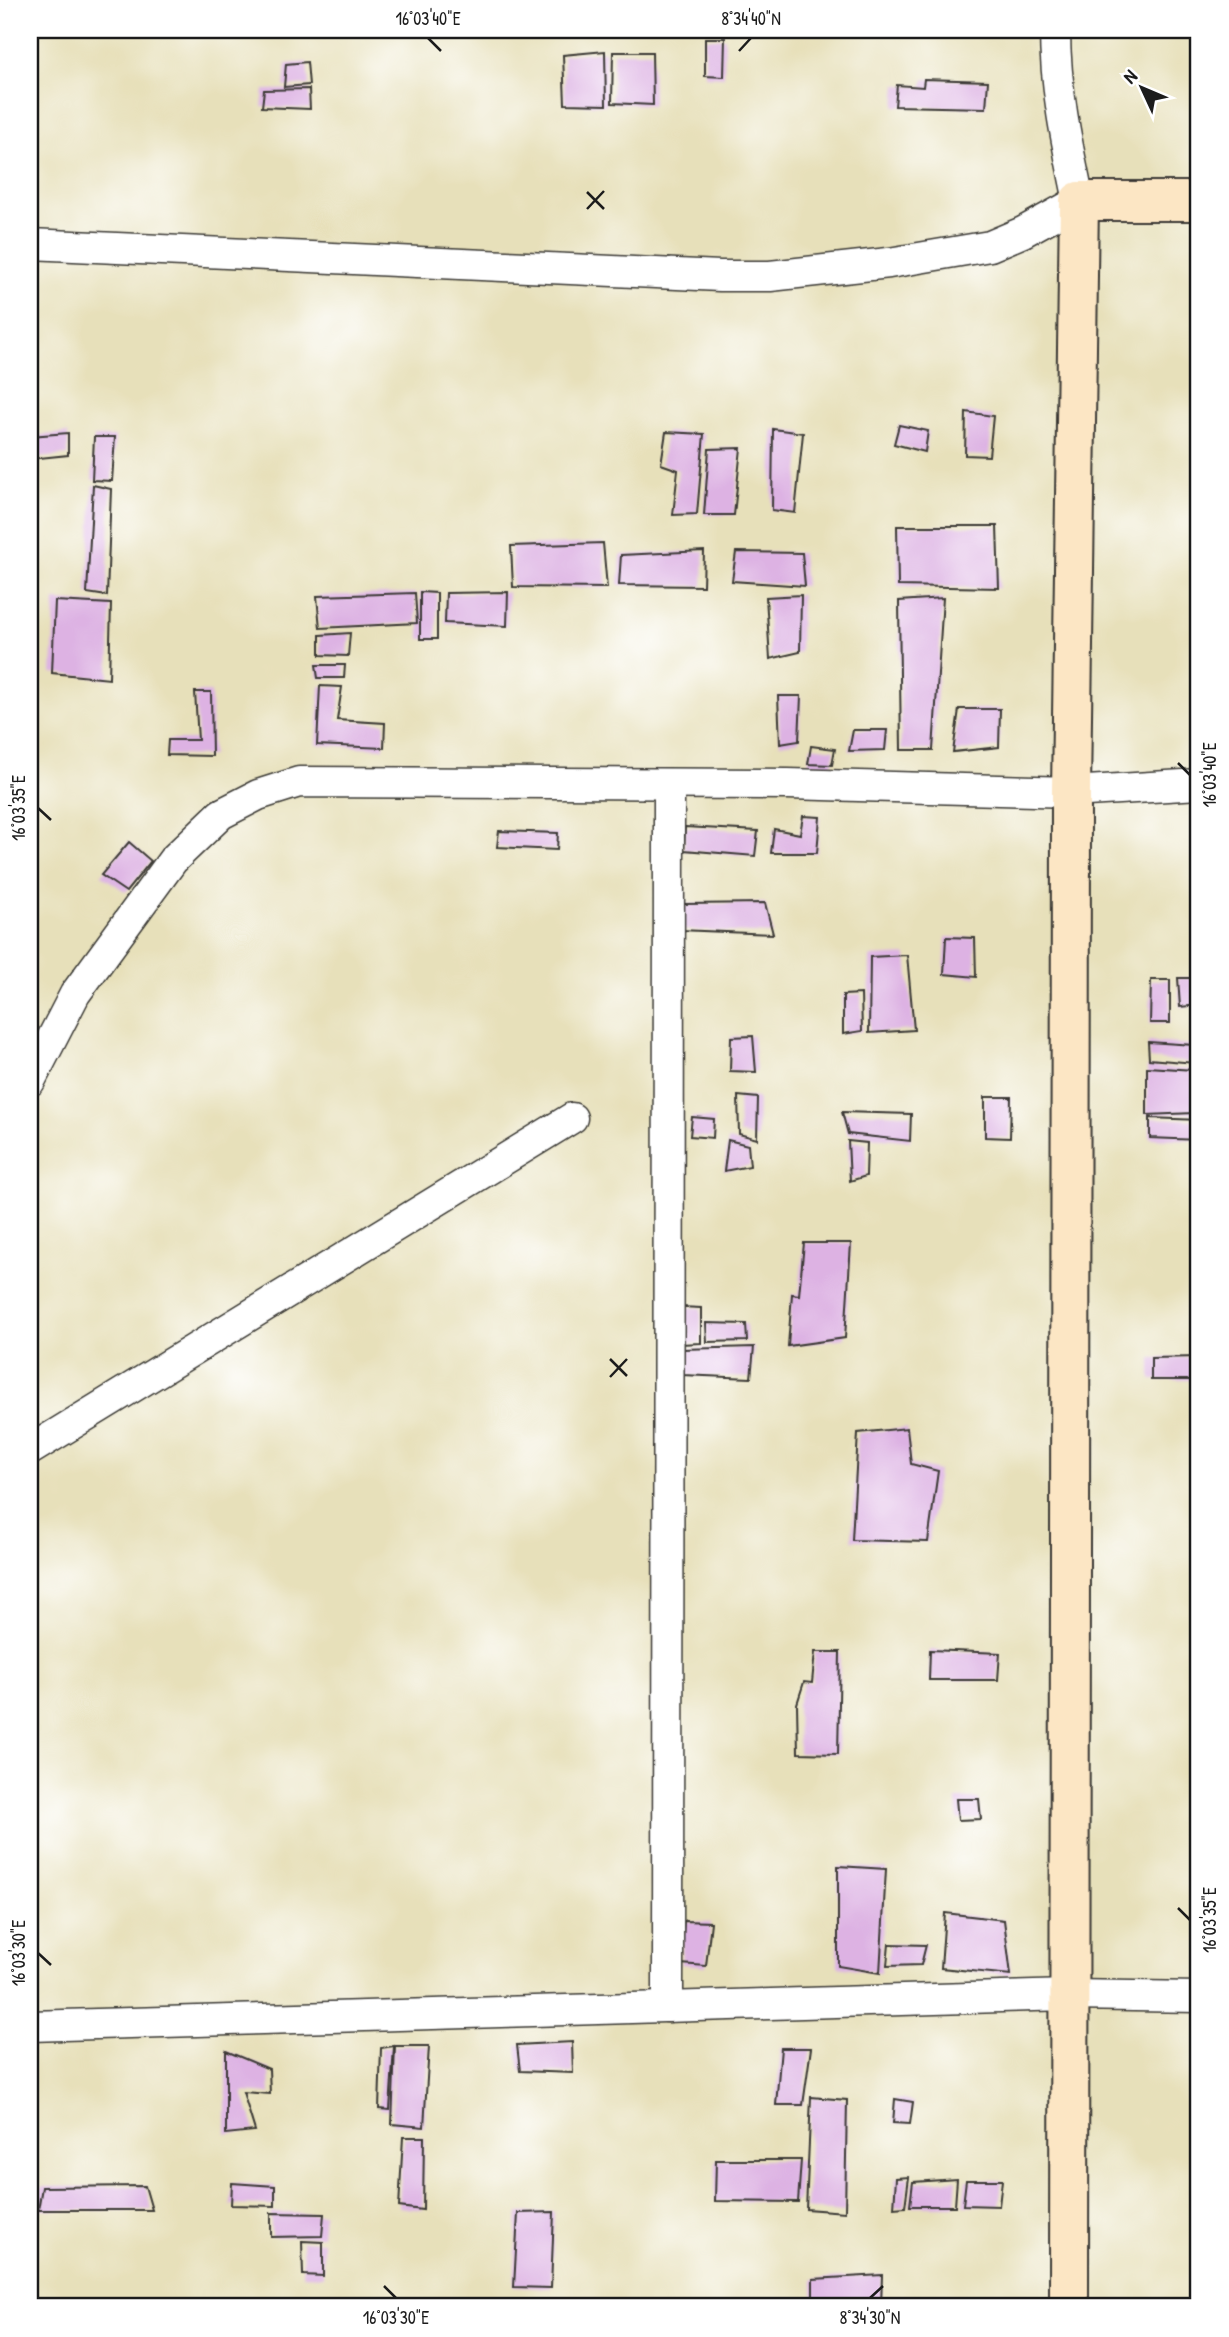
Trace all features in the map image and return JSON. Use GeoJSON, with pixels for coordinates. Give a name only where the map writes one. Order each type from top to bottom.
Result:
{"type":"FeatureCollection","features":[{"type":"Feature","properties":{"kind":"street"},"geometry":{"type":"LineString","coordinates":[[1055,30],[1055,64],[1079,201],[1071,792],[1069,2307]]}},
{"type":"Feature","properties":{"kind":"street"},"geometry":{"type":"LineString","coordinates":[[30,244],[707,276],[770,276],[889,263],[990,246],[1023,232],[1079,201],[1199,201]]}},
{"type":"Feature","properties":{"kind":"street"},"geometry":{"type":"LineString","coordinates":[[30,1081],[75,994],[173,860],[221,814],[258,795],[299,782],[789,784],[1071,792],[1199,784]]}},
{"type":"Feature","properties":{"kind":"street"},"geometry":{"type":"LineString","coordinates":[[668,2007],[669,784]]}},
{"type":"Feature","properties":{"kind":"street"},"geometry":{"type":"LineString","coordinates":[[30,1450],[572,1118]]}},
{"type":"Feature","properties":{"kind":"street"},"geometry":{"type":"LineString","coordinates":[[30,2026],[1069,1996],[1199,1997]]}},
{"type":"Feature","properties":{"kind":"building"},"geometry":{"type":"Polygon","coordinates":[[[705,38],[725,38],[724,77],[705,76],[705,38]]]}},
{"type":"Feature","properties":{"kind":"building"},"geometry":{"type":"Polygon","coordinates":[[[605,51],[606,105],[565,104],[563,55],[605,51]]]}},
{"type":"Feature","properties":{"kind":"building"},"geometry":{"type":"Polygon","coordinates":[[[613,52],[652,52],[653,105],[612,103],[613,52]]]}},
{"type":"Feature","properties":{"kind":"building"},"geometry":{"type":"Polygon","coordinates":[[[307,62],[309,85],[284,87],[286,64],[307,62]]]}},
{"type":"Feature","properties":{"kind":"building"},"geometry":{"type":"Polygon","coordinates":[[[924,79],[988,81],[986,108],[895,106],[897,85],[923,87],[924,79]]]}},
{"type":"Feature","properties":{"kind":"building"},"geometry":{"type":"Polygon","coordinates":[[[309,89],[310,109],[262,107],[264,90],[309,89]]]}},
{"type":"Feature","properties":{"kind":"building"},"geometry":{"type":"Polygon","coordinates":[[[966,412],[993,416],[989,456],[965,455],[966,412]]]}},
{"type":"Feature","properties":{"kind":"building"},"geometry":{"type":"Polygon","coordinates":[[[899,425],[928,431],[925,452],[894,444],[899,425]]]}},
{"type":"Feature","properties":{"kind":"building"},"geometry":{"type":"Polygon","coordinates":[[[773,429],[803,433],[795,513],[772,510],[773,429]]]}},
{"type":"Feature","properties":{"kind":"building"},"geometry":{"type":"Polygon","coordinates":[[[666,432],[704,434],[697,514],[673,515],[678,470],[661,464],[666,432]]]}},
{"type":"Feature","properties":{"kind":"building"},"geometry":{"type":"Polygon","coordinates":[[[68,433],[68,455],[30,459],[30,436],[68,433]]]}},
{"type":"Feature","properties":{"kind":"building"},"geometry":{"type":"Polygon","coordinates":[[[94,437],[115,437],[112,481],[92,480],[94,437]]]}},
{"type":"Feature","properties":{"kind":"building"},"geometry":{"type":"Polygon","coordinates":[[[741,448],[734,515],[704,515],[709,449],[741,448]]]}},
{"type":"Feature","properties":{"kind":"building"},"geometry":{"type":"Polygon","coordinates":[[[93,485],[111,489],[107,596],[87,593],[93,485]]]}},
{"type":"Feature","properties":{"kind":"building"},"geometry":{"type":"Polygon","coordinates":[[[897,526],[997,526],[999,588],[898,586],[897,526]]]}},
{"type":"Feature","properties":{"kind":"building"},"geometry":{"type":"Polygon","coordinates":[[[603,543],[607,588],[513,587],[511,546],[603,543]]]}},
{"type":"Feature","properties":{"kind":"building"},"geometry":{"type":"Polygon","coordinates":[[[704,551],[703,586],[619,585],[621,555],[704,551]]]}},
{"type":"Feature","properties":{"kind":"building"},"geometry":{"type":"Polygon","coordinates":[[[736,552],[802,553],[805,586],[732,581],[736,552]]]}},
{"type":"Feature","properties":{"kind":"building"},"geometry":{"type":"Polygon","coordinates":[[[420,592],[437,593],[437,639],[420,639],[420,592]]]}},
{"type":"Feature","properties":{"kind":"building"},"geometry":{"type":"Polygon","coordinates":[[[508,592],[507,626],[445,623],[446,593],[508,592]]]}},
{"type":"Feature","properties":{"kind":"building"},"geometry":{"type":"Polygon","coordinates":[[[415,593],[417,623],[320,628],[317,596],[415,593]]]}},
{"type":"Feature","properties":{"kind":"building"},"geometry":{"type":"Polygon","coordinates":[[[801,595],[800,652],[770,659],[766,597],[801,595]]]}},
{"type":"Feature","properties":{"kind":"building"},"geometry":{"type":"Polygon","coordinates":[[[943,598],[933,750],[901,750],[899,601],[943,598]]]}},
{"type":"Feature","properties":{"kind":"building"},"geometry":{"type":"Polygon","coordinates":[[[55,601],[111,604],[109,679],[52,673],[55,601]]]}},
{"type":"Feature","properties":{"kind":"building"},"geometry":{"type":"Polygon","coordinates":[[[350,633],[348,656],[320,655],[320,635],[350,633]]]}},
{"type":"Feature","properties":{"kind":"building"},"geometry":{"type":"Polygon","coordinates":[[[316,665],[345,665],[344,678],[318,678],[316,665]]]}},
{"type":"Feature","properties":{"kind":"building"},"geometry":{"type":"Polygon","coordinates":[[[320,686],[342,687],[337,720],[385,723],[384,748],[317,745],[320,686]]]}},
{"type":"Feature","properties":{"kind":"building"},"geometry":{"type":"Polygon","coordinates":[[[195,692],[211,692],[212,756],[167,755],[168,740],[198,740],[195,692]]]}},
{"type":"Feature","properties":{"kind":"building"},"geometry":{"type":"Polygon","coordinates":[[[778,696],[801,696],[799,741],[780,744],[778,696]]]}},
{"type":"Feature","properties":{"kind":"building"},"geometry":{"type":"Polygon","coordinates":[[[959,709],[1000,709],[999,747],[953,752],[959,709]]]}},
{"type":"Feature","properties":{"kind":"building"},"geometry":{"type":"Polygon","coordinates":[[[853,730],[887,730],[885,750],[849,751],[853,730]]]}},
{"type":"Feature","properties":{"kind":"building"},"geometry":{"type":"Polygon","coordinates":[[[811,746],[835,749],[832,765],[808,764],[811,746]]]}},
{"type":"Feature","properties":{"kind":"building"},"geometry":{"type":"Polygon","coordinates":[[[803,816],[820,817],[817,853],[771,853],[774,829],[800,834],[803,816]]]}},
{"type":"Feature","properties":{"kind":"building"},"geometry":{"type":"Polygon","coordinates":[[[685,827],[758,831],[755,856],[684,850],[685,827]]]}},
{"type":"Feature","properties":{"kind":"building"},"geometry":{"type":"Polygon","coordinates":[[[499,831],[558,833],[557,850],[497,847],[499,831]]]}},
{"type":"Feature","properties":{"kind":"building"},"geometry":{"type":"Polygon","coordinates":[[[129,842],[151,861],[126,892],[101,875],[129,842]]]}},
{"type":"Feature","properties":{"kind":"building"},"geometry":{"type":"Polygon","coordinates":[[[765,903],[773,934],[680,930],[684,904],[765,903]]]}},
{"type":"Feature","properties":{"kind":"building"},"geometry":{"type":"Polygon","coordinates":[[[946,937],[975,938],[976,977],[944,974],[946,937]]]}},
{"type":"Feature","properties":{"kind":"building"},"geometry":{"type":"Polygon","coordinates":[[[907,955],[914,1030],[869,1033],[870,957],[907,955]]]}},
{"type":"Feature","properties":{"kind":"building"},"geometry":{"type":"Polygon","coordinates":[[[1178,978],[1199,978],[1199,1005],[1180,1007],[1178,978]]]}},
{"type":"Feature","properties":{"kind":"building"},"geometry":{"type":"Polygon","coordinates":[[[1151,980],[1170,980],[1170,1023],[1150,1023],[1151,980]]]}},
{"type":"Feature","properties":{"kind":"building"},"geometry":{"type":"Polygon","coordinates":[[[861,994],[862,1031],[843,1034],[843,995],[861,994]]]}},
{"type":"Feature","properties":{"kind":"building"},"geometry":{"type":"Polygon","coordinates":[[[753,1036],[756,1072],[730,1071],[731,1037],[753,1036]]]}},
{"type":"Feature","properties":{"kind":"building"},"geometry":{"type":"Polygon","coordinates":[[[1148,1042],[1194,1045],[1195,1063],[1149,1059],[1148,1042]]]}},
{"type":"Feature","properties":{"kind":"building"},"geometry":{"type":"Polygon","coordinates":[[[1147,1067],[1194,1070],[1194,1113],[1147,1115],[1147,1067]]]}},
{"type":"Feature","properties":{"kind":"building"},"geometry":{"type":"Polygon","coordinates":[[[738,1096],[758,1098],[757,1139],[739,1134],[738,1096]]]}},
{"type":"Feature","properties":{"kind":"building"},"geometry":{"type":"Polygon","coordinates":[[[985,1097],[1011,1097],[1010,1138],[985,1137],[985,1097]]]}},
{"type":"Feature","properties":{"kind":"building"},"geometry":{"type":"Polygon","coordinates":[[[842,1112],[911,1114],[910,1141],[848,1134],[842,1112]]]}},
{"type":"Feature","properties":{"kind":"building"},"geometry":{"type":"Polygon","coordinates":[[[692,1117],[714,1119],[713,1138],[690,1136],[692,1117]]]}},
{"type":"Feature","properties":{"kind":"building"},"geometry":{"type":"Polygon","coordinates":[[[1150,1118],[1199,1120],[1199,1140],[1150,1138],[1150,1118]]]}},
{"type":"Feature","properties":{"kind":"building"},"geometry":{"type":"Polygon","coordinates":[[[728,1140],[748,1145],[750,1166],[724,1171],[728,1140]]]}},
{"type":"Feature","properties":{"kind":"building"},"geometry":{"type":"Polygon","coordinates":[[[848,1141],[867,1143],[866,1176],[850,1181],[848,1141]]]}},
{"type":"Feature","properties":{"kind":"building"},"geometry":{"type":"Polygon","coordinates":[[[804,1243],[851,1243],[845,1338],[788,1346],[792,1294],[799,1295],[804,1243]]]}},
{"type":"Feature","properties":{"kind":"building"},"geometry":{"type":"Polygon","coordinates":[[[681,1307],[701,1308],[701,1343],[680,1344],[681,1307]]]}},
{"type":"Feature","properties":{"kind":"building"},"geometry":{"type":"Polygon","coordinates":[[[706,1323],[746,1324],[747,1341],[707,1342],[706,1323]]]}},
{"type":"Feature","properties":{"kind":"building"},"geometry":{"type":"Polygon","coordinates":[[[754,1347],[751,1378],[682,1375],[682,1349],[754,1347]]]}},
{"type":"Feature","properties":{"kind":"building"},"geometry":{"type":"Polygon","coordinates":[[[1199,1357],[1199,1380],[1151,1380],[1151,1358],[1199,1357]]]}},
{"type":"Feature","properties":{"kind":"building"},"geometry":{"type":"Polygon","coordinates":[[[907,1428],[911,1464],[938,1471],[928,1542],[852,1540],[858,1433],[907,1428]]]}},
{"type":"Feature","properties":{"kind":"building"},"geometry":{"type":"Polygon","coordinates":[[[930,1650],[1000,1653],[998,1680],[929,1680],[930,1650]]]}},
{"type":"Feature","properties":{"kind":"building"},"geometry":{"type":"Polygon","coordinates":[[[815,1652],[840,1652],[838,1754],[798,1753],[797,1704],[804,1682],[812,1683],[815,1652]]]}},
{"type":"Feature","properties":{"kind":"building"},"geometry":{"type":"Polygon","coordinates":[[[1196,1787],[1199,1787],[1199,1830],[1196,1830],[1196,1787]]]}},
{"type":"Feature","properties":{"kind":"building"},"geometry":{"type":"Polygon","coordinates":[[[956,1799],[979,1799],[981,1819],[958,1820],[956,1799]]]}},
{"type":"Feature","properties":{"kind":"building"},"geometry":{"type":"Polygon","coordinates":[[[838,1866],[886,1869],[880,1973],[838,1966],[838,1866]]]}},
{"type":"Feature","properties":{"kind":"building"},"geometry":{"type":"Polygon","coordinates":[[[945,1913],[1004,1920],[1011,1975],[941,1968],[945,1913]]]}},
{"type":"Feature","properties":{"kind":"building"},"geometry":{"type":"Polygon","coordinates":[[[684,1921],[711,1922],[706,1966],[681,1964],[684,1921]]]}},
{"type":"Feature","properties":{"kind":"building"},"geometry":{"type":"Polygon","coordinates":[[[889,1944],[926,1945],[921,1965],[887,1966],[889,1944]]]}},
{"type":"Feature","properties":{"kind":"building"},"geometry":{"type":"Polygon","coordinates":[[[572,2042],[573,2073],[520,2071],[517,2045],[572,2042]]]}},
{"type":"Feature","properties":{"kind":"building"},"geometry":{"type":"Polygon","coordinates":[[[394,2046],[390,2110],[379,2109],[381,2048],[394,2046]]]}},
{"type":"Feature","properties":{"kind":"building"},"geometry":{"type":"Polygon","coordinates":[[[395,2046],[429,2046],[424,2127],[392,2124],[395,2046]]]}},
{"type":"Feature","properties":{"kind":"building"},"geometry":{"type":"Polygon","coordinates":[[[781,2048],[811,2048],[803,2105],[776,2105],[781,2048]]]}},
{"type":"Feature","properties":{"kind":"building"},"geometry":{"type":"Polygon","coordinates":[[[226,2051],[269,2069],[270,2094],[243,2092],[255,2131],[226,2134],[226,2051]]]}},
{"type":"Feature","properties":{"kind":"building"},"geometry":{"type":"Polygon","coordinates":[[[811,2097],[847,2100],[845,2212],[806,2209],[811,2097]]]}},
{"type":"Feature","properties":{"kind":"building"},"geometry":{"type":"Polygon","coordinates":[[[895,2099],[913,2102],[910,2124],[893,2123],[895,2099]]]}},
{"type":"Feature","properties":{"kind":"building"},"geometry":{"type":"Polygon","coordinates":[[[403,2137],[424,2137],[423,2210],[399,2207],[403,2137]]]}},
{"type":"Feature","properties":{"kind":"building"},"geometry":{"type":"Polygon","coordinates":[[[716,2160],[801,2160],[798,2202],[715,2201],[716,2160]]]}},
{"type":"Feature","properties":{"kind":"building"},"geometry":{"type":"Polygon","coordinates":[[[909,2177],[905,2207],[894,2208],[896,2178],[909,2177]]]}},
{"type":"Feature","properties":{"kind":"building"},"geometry":{"type":"Polygon","coordinates":[[[957,2179],[955,2206],[910,2206],[913,2182],[957,2179]]]}},
{"type":"Feature","properties":{"kind":"building"},"geometry":{"type":"Polygon","coordinates":[[[966,2180],[1002,2180],[999,2206],[963,2205],[966,2180]]]}},
{"type":"Feature","properties":{"kind":"building"},"geometry":{"type":"Polygon","coordinates":[[[232,2183],[275,2186],[275,2206],[231,2205],[232,2183]]]}},
{"type":"Feature","properties":{"kind":"building"},"geometry":{"type":"Polygon","coordinates":[[[145,2186],[152,2210],[38,2210],[42,2187],[145,2186]]]}},
{"type":"Feature","properties":{"kind":"building"},"geometry":{"type":"Polygon","coordinates":[[[554,2212],[551,2288],[514,2287],[518,2213],[554,2212]]]}},
{"type":"Feature","properties":{"kind":"building"},"geometry":{"type":"Polygon","coordinates":[[[271,2213],[324,2214],[322,2236],[271,2237],[271,2213]]]}},
{"type":"Feature","properties":{"kind":"building"},"geometry":{"type":"Polygon","coordinates":[[[302,2241],[323,2242],[323,2276],[303,2275],[302,2241]]]}},
{"type":"Feature","properties":{"kind":"building"},"geometry":{"type":"Polygon","coordinates":[[[882,2275],[881,2307],[813,2307],[813,2279],[882,2275]]]}}]}
